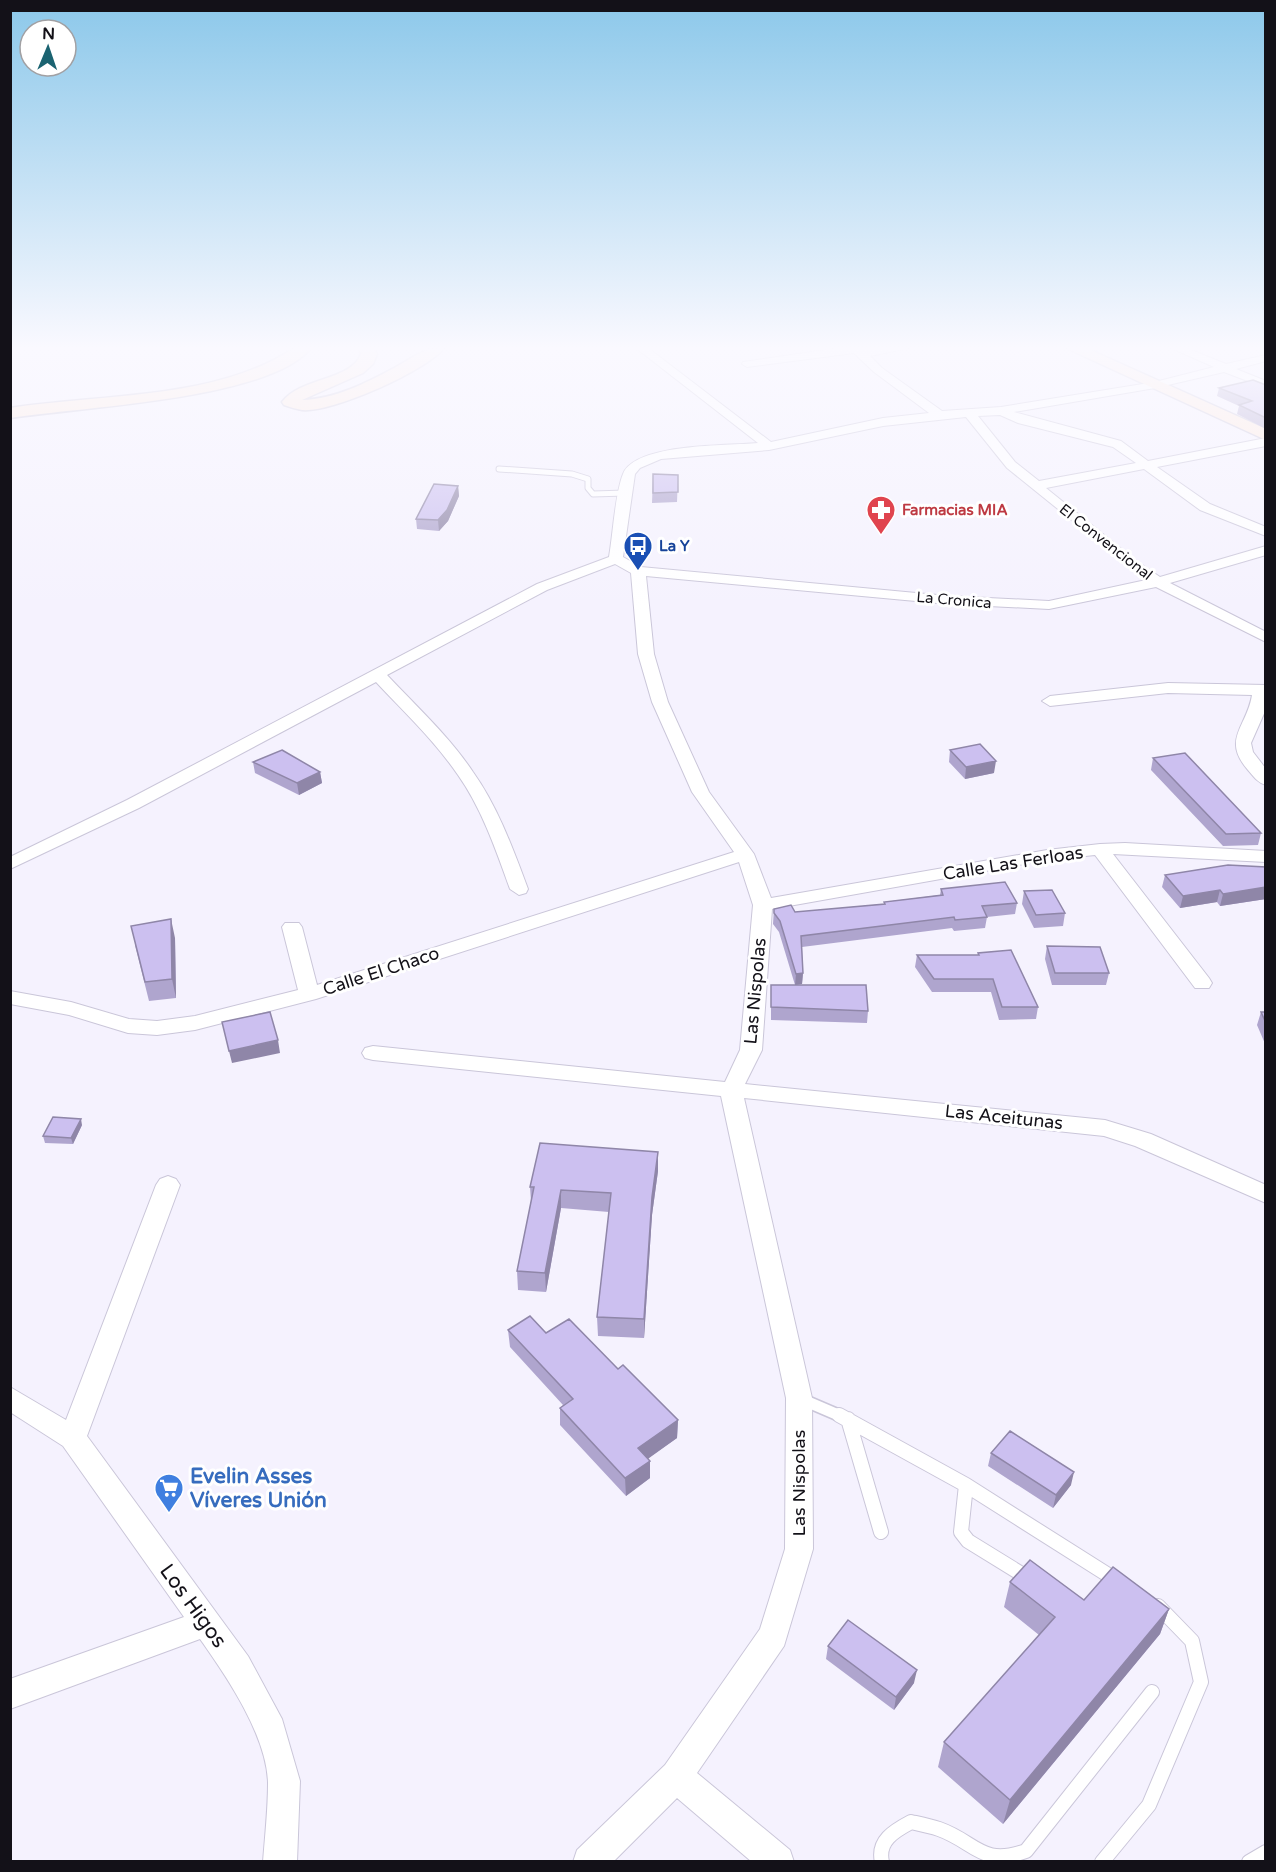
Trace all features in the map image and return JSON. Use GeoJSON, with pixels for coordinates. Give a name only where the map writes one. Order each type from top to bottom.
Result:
{"type":"FeatureCollection","features":[{"type":"Feature","properties":{"kind":"street"},"geometry":{"type":"LineString","coordinates":[[755,435],[769,446]]}},
{"type":"Feature","properties":{"kind":"street"},"geometry":{"type":"LineString","coordinates":[[616,559],[625,493],[629,474],[635,465],[645,459],[680,451],[769,446],[820,435]]}},
{"type":"Feature","properties":{"kind":"street","name":"El Convencional"},"geometry":{"type":"LineString","coordinates":[[986,435],[1035,486],[1130,564],[1158,582],[1266,638]]}},
{"type":"Feature","properties":{"kind":"street"},"geometry":{"type":"LineString","coordinates":[[1085,435],[1108,441],[1148,465],[1205,507],[1266,532]]}},
{"type":"Feature","properties":{"kind":"street"},"geometry":{"type":"LineString","coordinates":[[1035,486],[1266,442]]}},
{"type":"Feature","properties":{"kind":"street","name":"La Cronica"},"geometry":{"type":"LineString","coordinates":[[638,571],[1005,604],[1049,605],[1158,582],[1266,550]]}},
{"type":"Feature","properties":{"kind":"street"},"geometry":{"type":"LineString","coordinates":[[10,864],[133,804],[542,587],[616,559],[638,571]]}},
{"type":"Feature","properties":{"kind":"street","name":"Las Nispolas"},"geometry":{"type":"LineString","coordinates":[[589,1862],[676,1776],[773,1636],[799,1549],[799,1398],[730,1091],[750,1050],[763,905],[756,879],[745,854],[701,792],[660,702],[646,654],[638,571]]}},
{"type":"Feature","properties":{"kind":"street"},"geometry":{"type":"LineString","coordinates":[[378,675],[445,748],[476,790],[502,842],[519,889]]}},
{"type":"Feature","properties":{"kind":"street"},"geometry":{"type":"LineString","coordinates":[[1050,701],[1168,688],[1263,690],[1260,706],[1242,734],[1241,745],[1248,762],[1266,780]]}},
{"type":"Feature","properties":{"kind":"street","name":"Calle Las Ferloas"},"geometry":{"type":"LineString","coordinates":[[763,905],[1047,855],[1100,849],[1125,848],[1266,857]]}},
{"type":"Feature","properties":{"kind":"street"},"geometry":{"type":"LineString","coordinates":[[1100,849],[1202,983]]}},
{"type":"Feature","properties":{"kind":"street","name":"Calle El Chaco"},"geometry":{"type":"LineString","coordinates":[[10,997],[71,1009],[115,1023],[157,1028],[195,1023],[309,994],[745,854]]}},
{"type":"Feature","properties":{"kind":"street"},"geometry":{"type":"LineString","coordinates":[[291,927],[309,994]]}},
{"type":"Feature","properties":{"kind":"street","name":"Las Aceitunas"},"geometry":{"type":"LineString","coordinates":[[373,1053],[1105,1128],[1143,1140],[1266,1195]]}},
{"type":"Feature","properties":{"kind":"street"},"geometry":{"type":"LineString","coordinates":[[73,1438],[168,1185]]}},
{"type":"Feature","properties":{"kind":"street","name":"Los Higos"},"geometry":{"type":"LineString","coordinates":[[10,1398],[73,1438],[204,1624],[237,1666],[271,1730],[284,1781],[280,1862]]}},
{"type":"Feature","properties":{"kind":"street"},"geometry":{"type":"LineString","coordinates":[[10,1694],[204,1624]]}},
{"type":"Feature","properties":{"kind":"street"},"geometry":{"type":"LineString","coordinates":[[676,1776],[778,1862]]}},
{"type":"Feature","properties":{"kind":"lane"},"geometry":{"type":"LineString","coordinates":[[499,469],[572,474],[588,479],[588,488],[593,494],[625,493]]}},
{"type":"Feature","properties":{"kind":"lane"},"geometry":{"type":"LineString","coordinates":[[799,1398],[848,1419],[966,1485],[1161,1608],[1192,1641],[1202,1682],[1149,1805],[1102,1862]]}},
{"type":"Feature","properties":{"kind":"lane"},"geometry":{"type":"LineString","coordinates":[[848,1419],[881,1532]]}},
{"type":"Feature","properties":{"kind":"lane"},"geometry":{"type":"LineString","coordinates":[[966,1485],[961,1532],[968,1541],[1028,1578]]}},
{"type":"Feature","properties":{"kind":"lane"},"geometry":{"type":"LineString","coordinates":[[882,1862],[880,1853],[890,1833],[911,1822],[940,1829],[987,1855],[1006,1858],[1026,1851],[1152,1692]]}},
{"type":"Feature","properties":{"kind":"lane"},"geometry":{"type":"LineString","coordinates":[[1249,1862],[1266,1852]]}},
{"type":"Feature","properties":{"kind":"building"},"geometry":{"type":"Polygon","coordinates":[[[653,474],[678,475],[678,492],[653,493],[653,474]]]}},
{"type":"Feature","properties":{"kind":"building"},"geometry":{"type":"Polygon","coordinates":[[[434,484],[458,486],[447,510],[438,520],[416,519],[434,484]]]}},
{"type":"Feature","properties":{"kind":"building"},"geometry":{"type":"Polygon","coordinates":[[[980,744],[996,761],[966,767],[950,750],[980,744]]]}},
{"type":"Feature","properties":{"kind":"building"},"geometry":{"type":"Polygon","coordinates":[[[282,750],[320,772],[297,783],[253,762],[282,750]]]}},
{"type":"Feature","properties":{"kind":"building"},"geometry":{"type":"Polygon","coordinates":[[[1185,753],[1261,833],[1226,834],[1153,758],[1185,753]]]}},
{"type":"Feature","properties":{"kind":"building"},"geometry":{"type":"Polygon","coordinates":[[[1228,865],[1266,867],[1266,887],[1223,894],[1220,890],[1183,896],[1165,875],[1228,865]]]}},
{"type":"Feature","properties":{"kind":"building"},"geometry":{"type":"Polygon","coordinates":[[[1005,882],[1017,903],[982,906],[987,917],[955,920],[954,917],[801,936],[803,973],[796,974],[780,921],[774,913],[774,909],[791,905],[795,912],[885,904],[884,902],[943,895],[941,889],[1005,882]]]}},
{"type":"Feature","properties":{"kind":"building"},"geometry":{"type":"Polygon","coordinates":[[[1052,890],[1065,913],[1036,915],[1024,891],[1052,890]]]}},
{"type":"Feature","properties":{"kind":"building"},"geometry":{"type":"Polygon","coordinates":[[[171,919],[172,979],[145,982],[131,926],[171,919]]]}},
{"type":"Feature","properties":{"kind":"building"},"geometry":{"type":"Polygon","coordinates":[[[1047,946],[1100,947],[1109,973],[1055,973],[1047,946]]]}},
{"type":"Feature","properties":{"kind":"building"},"geometry":{"type":"Polygon","coordinates":[[[1011,950],[1038,1007],[1002,1007],[993,979],[934,979],[917,955],[979,955],[978,953],[1011,950]]]}},
{"type":"Feature","properties":{"kind":"building"},"geometry":{"type":"Polygon","coordinates":[[[771,985],[866,985],[868,1011],[771,1007],[771,985]]]}},
{"type":"Feature","properties":{"kind":"building"},"geometry":{"type":"Polygon","coordinates":[[[270,1012],[278,1040],[229,1051],[222,1022],[270,1012]]]}},
{"type":"Feature","properties":{"kind":"building"},"geometry":{"type":"Polygon","coordinates":[[[1261,1012],[1266,1012],[1266,1023],[1261,1012]]]}},
{"type":"Feature","properties":{"kind":"building"},"geometry":{"type":"Polygon","coordinates":[[[53,1117],[81,1119],[71,1138],[43,1136],[53,1117]]]}},
{"type":"Feature","properties":{"kind":"building"},"geometry":{"type":"Polygon","coordinates":[[[540,1143],[658,1152],[652,1197],[644,1319],[597,1317],[611,1193],[561,1190],[545,1273],[517,1271],[534,1187],[530,1187],[540,1143]]]}},
{"type":"Feature","properties":{"kind":"building"},"geometry":{"type":"Polygon","coordinates":[[[530,1316],[546,1333],[569,1319],[618,1369],[623,1365],[678,1420],[638,1448],[650,1461],[625,1478],[560,1408],[573,1399],[508,1330],[530,1316]]]}},
{"type":"Feature","properties":{"kind":"building"},"geometry":{"type":"Polygon","coordinates":[[[1010,1431],[1074,1472],[1056,1495],[991,1453],[1010,1431]]]}},
{"type":"Feature","properties":{"kind":"building"},"geometry":{"type":"Polygon","coordinates":[[[1030,1560],[1084,1600],[1113,1567],[1169,1609],[1010,1800],[944,1742],[1055,1617],[1010,1582],[1030,1560]]]}},
{"type":"Feature","properties":{"kind":"building"},"geometry":{"type":"Polygon","coordinates":[[[848,1620],[917,1670],[896,1697],[828,1646],[848,1620]]]}},
{"type":"Feature","properties":{"kind":"place","name":"Farmacias MIA"},"geometry":{"type":"Point","coordinates":[881,536]}},
{"type":"Feature","properties":{"kind":"place","name":"La Y"},"geometry":{"type":"Point","coordinates":[638,572]}},
{"type":"Feature","properties":{"kind":"place","name":"Evelin Asses Víveres Unión"},"geometry":{"type":"Point","coordinates":[169,1514]}}]}
